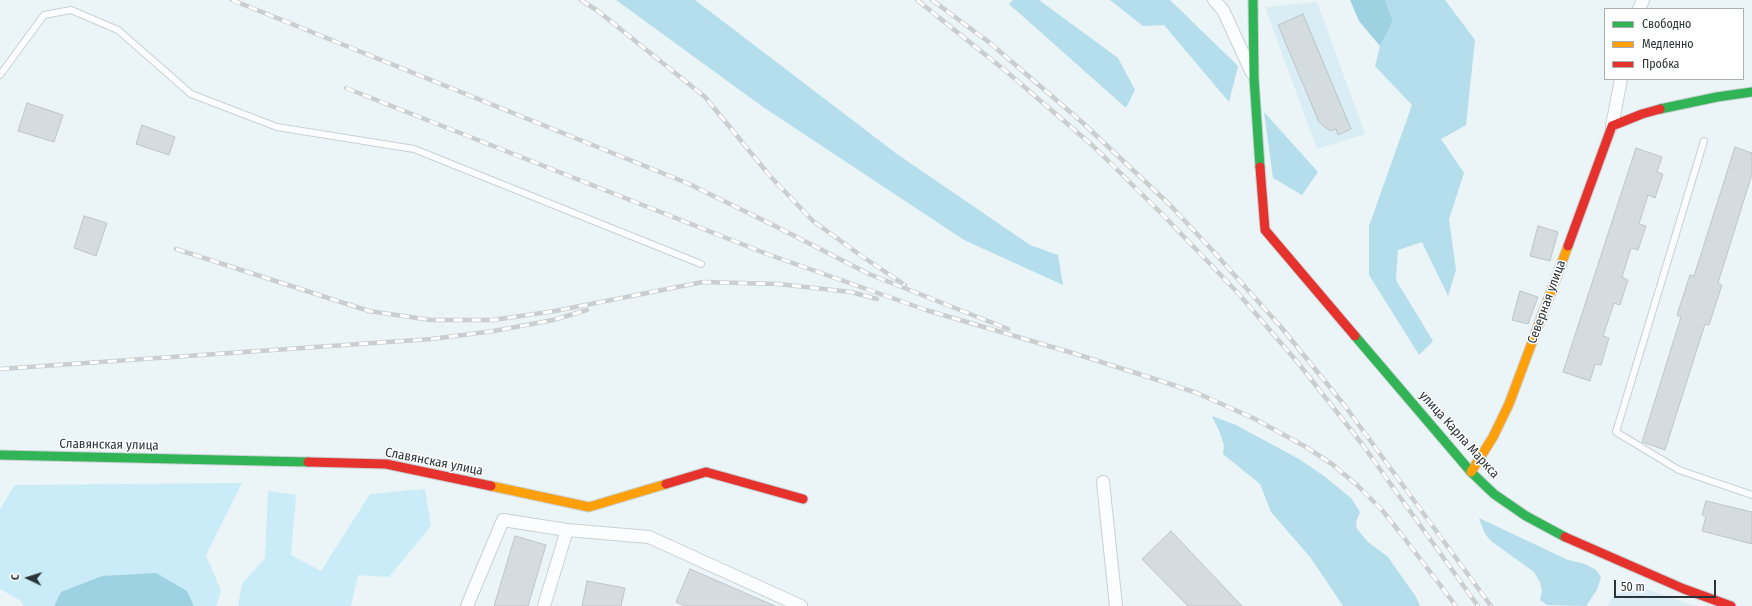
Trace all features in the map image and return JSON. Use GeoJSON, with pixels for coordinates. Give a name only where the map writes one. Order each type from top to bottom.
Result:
{"type":"FeatureCollection","features":[{"type":"Feature","properties":{"kind":"street"},"geometry":{"type":"LineString","coordinates":[[1214,0],[1223,10],[1254,78]]}},
{"type":"Feature","properties":{"kind":"street"},"geometry":{"type":"LineString","coordinates":[[1253,0],[1254,78]]}},
{"type":"Feature","properties":{"kind":"street","name":"улица Карла Маркса"},"geometry":{"type":"LineString","coordinates":[[1254,78],[1265,230],[1471,472],[1494,494],[1526,516],[1564,537],[1684,589],[1731,606]]}},
{"type":"Feature","properties":{"kind":"street","name":"Северная улица"},"geometry":{"type":"LineString","coordinates":[[1471,472],[1493,437],[1508,404],[1612,126],[1621,80]]}},
{"type":"Feature","properties":{"kind":"street"},"geometry":{"type":"LineString","coordinates":[[1612,126],[1642,114],[1669,107],[1717,97],[1752,92]]}},
{"type":"Feature","properties":{"kind":"street","name":"Славянская улица"},"geometry":{"type":"LineString","coordinates":[[0,455],[386,464],[589,507],[706,472],[803,499]]}},
{"type":"Feature","properties":{"kind":"street"},"geometry":{"type":"LineString","coordinates":[[1103,482],[1116,606]]}},
{"type":"Feature","properties":{"kind":"street"},"geometry":{"type":"LineString","coordinates":[[467,606],[503,520],[567,530],[649,537],[801,606]]}},
{"type":"Feature","properties":{"kind":"street"},"geometry":{"type":"LineString","coordinates":[[544,606],[567,530]]}},
{"type":"Feature","properties":{"kind":"lane"},"geometry":{"type":"LineString","coordinates":[[0,75],[44,15],[71,10],[118,30],[191,94],[277,127],[414,149],[701,264]]}},
{"type":"Feature","properties":{"kind":"lane"},"geometry":{"type":"LineString","coordinates":[[1704,141],[1616,432],[1679,470],[1752,495]]}},
{"type":"Feature","properties":{"kind":"shaded area"},"geometry":{"type":"Polygon","coordinates":[[[616,0],[695,0],[897,154],[1030,245],[1058,255],[1063,285],[964,240],[763,107],[616,0]]]}},
{"type":"Feature","properties":{"kind":"shaded area"},"geometry":{"type":"Polygon","coordinates":[[[1013,0],[1039,0],[1118,58],[1135,90],[1126,108],[1009,4],[1013,0]]]}},
{"type":"Feature","properties":{"kind":"shaded area"},"geometry":{"type":"Polygon","coordinates":[[[1110,0],[1170,0],[1238,66],[1229,102],[1164,25],[1143,26],[1110,0]]]}},
{"type":"Feature","properties":{"kind":"shaded area"},"geometry":{"type":"Polygon","coordinates":[[[1350,0],[1385,0],[1393,21],[1380,46],[1359,21],[1350,0]]]}},
{"type":"Feature","properties":{"kind":"shaded area"},"geometry":{"type":"Polygon","coordinates":[[[1385,0],[1445,0],[1475,40],[1466,125],[1441,139],[1464,173],[1449,219],[1456,270],[1448,296],[1422,242],[1398,250],[1396,280],[1433,341],[1419,355],[1369,275],[1369,226],[1412,105],[1375,66],[1380,46],[1393,21],[1385,0]]]}},
{"type":"Feature","properties":{"kind":"shaded area"},"geometry":{"type":"Polygon","coordinates":[[[1317,2],[1365,134],[1317,149],[1265,7],[1317,2]]]}},
{"type":"Feature","properties":{"kind":"shaded area"},"geometry":{"type":"Polygon","coordinates":[[[1264,112],[1318,172],[1302,195],[1273,178],[1264,112]]]}},
{"type":"Feature","properties":{"kind":"shaded area"},"geometry":{"type":"Polygon","coordinates":[[[1212,416],[1236,425],[1299,459],[1324,476],[1351,498],[1360,512],[1356,522],[1357,529],[1368,542],[1388,557],[1416,597],[1420,606],[1343,606],[1310,557],[1271,512],[1260,484],[1223,454],[1224,445],[1212,416]]]}},
{"type":"Feature","properties":{"kind":"shaded area"},"geometry":{"type":"Polygon","coordinates":[[[242,483],[206,555],[221,591],[216,606],[194,606],[187,591],[61,592],[54,606],[24,606],[21,601],[0,589],[0,509],[15,485],[242,483]]]}},
{"type":"Feature","properties":{"kind":"shaded area"},"geometry":{"type":"Polygon","coordinates":[[[425,489],[431,526],[389,577],[358,575],[351,606],[238,606],[242,584],[265,558],[268,491],[296,495],[291,555],[321,571],[370,494],[425,489]]]}},
{"type":"Feature","properties":{"kind":"shaded area"},"geometry":{"type":"Polygon","coordinates":[[[1479,518],[1568,560],[1585,564],[1596,570],[1601,577],[1597,590],[1586,606],[1547,605],[1540,600],[1542,591],[1540,582],[1534,572],[1491,541],[1485,534],[1479,518]]]}},
{"type":"Feature","properties":{"kind":"shaded area"},"geometry":{"type":"Polygon","coordinates":[[[156,573],[187,591],[194,606],[54,606],[61,592],[102,576],[156,573]]]}},
{"type":"Feature","properties":{"kind":"shaded area"},"geometry":{"type":"Polygon","coordinates":[[[1643,588],[1695,606],[1607,606],[1615,594],[1643,588]]]}},
{"type":"Feature","properties":{"kind":"building"},"geometry":{"type":"Polygon","coordinates":[[[1303,14],[1351,129],[1338,135],[1336,129],[1330,131],[1319,122],[1278,25],[1303,14]]]}},
{"type":"Feature","properties":{"kind":"building"},"geometry":{"type":"Polygon","coordinates":[[[27,103],[63,115],[54,142],[18,131],[27,103]]]}},
{"type":"Feature","properties":{"kind":"building"},"geometry":{"type":"Polygon","coordinates":[[[142,125],[175,137],[169,155],[136,144],[142,125]]]}},
{"type":"Feature","properties":{"kind":"building"},"geometry":{"type":"Polygon","coordinates":[[[1735,147],[1752,153],[1752,174],[1718,283],[1722,285],[1709,325],[1705,324],[1665,450],[1642,442],[1681,317],[1677,315],[1690,275],[1694,276],[1735,147]]]}},
{"type":"Feature","properties":{"kind":"building"},"geometry":{"type":"Polygon","coordinates":[[[1636,148],[1662,157],[1657,172],[1663,174],[1655,198],[1648,195],[1639,224],[1646,226],[1638,250],[1631,248],[1622,277],[1628,280],[1620,305],[1614,303],[1603,336],[1609,338],[1601,365],[1595,364],[1590,381],[1563,372],[1636,148]]]}},
{"type":"Feature","properties":{"kind":"building"},"geometry":{"type":"Polygon","coordinates":[[[84,216],[107,223],[96,256],[74,248],[84,216]]]}},
{"type":"Feature","properties":{"kind":"building"},"geometry":{"type":"Polygon","coordinates":[[[1538,226],[1558,232],[1550,261],[1530,256],[1538,226]]]}},
{"type":"Feature","properties":{"kind":"building"},"geometry":{"type":"Polygon","coordinates":[[[1520,291],[1538,297],[1528,324],[1512,320],[1520,291]]]}},
{"type":"Feature","properties":{"kind":"building"},"geometry":{"type":"Polygon","coordinates":[[[1706,501],[1752,512],[1752,544],[1702,531],[1706,516],[1702,515],[1706,501]]]}},
{"type":"Feature","properties":{"kind":"building"},"geometry":{"type":"Polygon","coordinates":[[[1171,531],[1242,606],[1188,606],[1142,559],[1171,531]]]}},
{"type":"Feature","properties":{"kind":"building"},"geometry":{"type":"Polygon","coordinates":[[[515,536],[546,545],[528,606],[494,606],[515,536]]]}},
{"type":"Feature","properties":{"kind":"building"},"geometry":{"type":"Polygon","coordinates":[[[690,569],[775,606],[685,606],[676,602],[690,569]]]}},
{"type":"Feature","properties":{"kind":"building"},"geometry":{"type":"Polygon","coordinates":[[[587,581],[625,588],[621,606],[582,606],[587,581]]]}},
{"type":"Feature","properties":{"kind":"railway"},"geometry":{"type":"LineString","coordinates":[[232,0],[687,183],[869,274],[1008,329]]}},
{"type":"Feature","properties":{"kind":"railway"},"geometry":{"type":"LineString","coordinates":[[581,0],[598,11],[705,97],[770,176],[813,221],[905,285]]}},
{"type":"Feature","properties":{"kind":"railway"},"geometry":{"type":"LineString","coordinates":[[917,0],[1007,72],[1092,145],[1164,216],[1237,292],[1299,364],[1362,444],[1478,606]]}},
{"type":"Feature","properties":{"kind":"railway"},"geometry":{"type":"LineString","coordinates":[[932,0],[990,43],[1083,123],[1169,204],[1213,251],[1281,327],[1345,406],[1491,606]]}},
{"type":"Feature","properties":{"kind":"railway"},"geometry":{"type":"LineString","coordinates":[[346,88],[767,254],[926,310],[1076,354],[1197,393],[1255,419],[1306,447],[1332,464],[1357,485],[1382,510],[1456,606]]}},
{"type":"Feature","properties":{"kind":"railway"},"geometry":{"type":"LineString","coordinates":[[176,249],[369,311],[431,320],[493,320],[555,311],[703,282],[778,284],[851,292],[877,299]]}},
{"type":"Feature","properties":{"kind":"railway"},"geometry":{"type":"LineString","coordinates":[[0,369],[431,339],[494,331],[553,320],[587,310]]}},
{"type":"Feature","properties":{"kind":"traffic: fast"},"geometry":{"type":"LineString","coordinates":[[1253,0],[1254,78],[1260,167]]}},
{"type":"Feature","properties":{"kind":"traffic: fast"},"geometry":{"type":"LineString","coordinates":[[1660,109],[1717,97],[1752,92]]}},
{"type":"Feature","properties":{"kind":"traffic: fast"},"geometry":{"type":"LineString","coordinates":[[1355,336],[1471,472],[1494,494],[1526,516],[1565,537]]}},
{"type":"Feature","properties":{"kind":"traffic: fast"},"geometry":{"type":"LineString","coordinates":[[0,455],[308,462]]}},
{"type":"Feature","properties":{"kind":"traffic: slow"},"geometry":{"type":"LineString","coordinates":[[1471,472],[1493,437],[1509,404],[1568,246]]}},
{"type":"Feature","properties":{"kind":"traffic: slow"},"geometry":{"type":"LineString","coordinates":[[491,486],[589,507],[666,484]]}},
{"type":"Feature","properties":{"kind":"traffic: jam"},"geometry":{"type":"LineString","coordinates":[[1568,246],[1612,126],[1642,114],[1660,109]]}},
{"type":"Feature","properties":{"kind":"traffic: jam"},"geometry":{"type":"LineString","coordinates":[[1260,167],[1265,230],[1355,336]]}},
{"type":"Feature","properties":{"kind":"traffic: jam"},"geometry":{"type":"LineString","coordinates":[[308,462],[386,464],[491,486]]}},
{"type":"Feature","properties":{"kind":"traffic: jam"},"geometry":{"type":"LineString","coordinates":[[666,484],[706,472],[803,499]]}},
{"type":"Feature","properties":{"kind":"traffic: jam"},"geometry":{"type":"LineString","coordinates":[[1565,537],[1684,589],[1731,606]]}}]}
